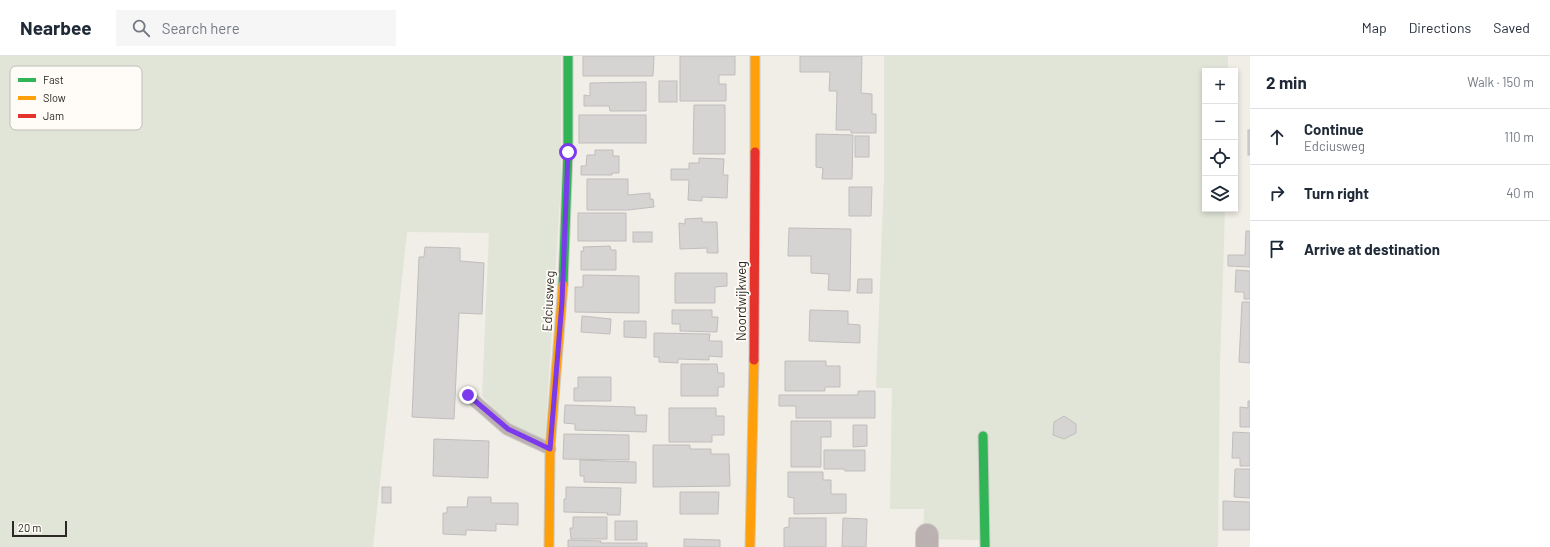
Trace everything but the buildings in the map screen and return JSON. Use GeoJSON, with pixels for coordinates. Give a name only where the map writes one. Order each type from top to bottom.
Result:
{"type":"FeatureCollection","features":[{"type":"Feature","properties":{"kind":"street","name":"Edciusweg"},"geometry":{"type":"LineString","coordinates":[[549,547],[550,449],[562,302],[568,152],[568,56]]}},
{"type":"Feature","properties":{"kind":"street","name":"Noordwijkweg"},"geometry":{"type":"LineString","coordinates":[[750,547],[754,348],[755,56]]}},
{"type":"Feature","properties":{"kind":"street"},"geometry":{"type":"LineString","coordinates":[[983,436],[985,547]]}},
{"type":"Feature","properties":{"kind":"lane"},"geometry":{"type":"LineString","coordinates":[[468,395],[508,429],[550,449]]}},
{"type":"Feature","properties":{"kind":"shaded area"},"geometry":{"type":"Polygon","coordinates":[[[0,56],[561,56],[561,182],[545,441],[505,422],[482,396],[489,233],[407,232],[373,547],[0,547],[0,56]]]}},
{"type":"Feature","properties":{"kind":"shaded area"},"geometry":{"type":"Polygon","coordinates":[[[884,56],[1228,56],[1228,68],[1202,68],[1202,212],[1225,212],[1220,365],[1218,547],[983,547],[982,540],[923,539],[924,509],[890,509],[892,388],[876,388],[884,178],[884,56]]]}},
{"type":"Feature","properties":{"kind":"traffic: fast"},"geometry":{"type":"LineString","coordinates":[[563,285],[568,152],[568,56]]}},
{"type":"Feature","properties":{"kind":"traffic: fast"},"geometry":{"type":"LineString","coordinates":[[983,436],[985,547]]}},
{"type":"Feature","properties":{"kind":"traffic: slow"},"geometry":{"type":"LineString","coordinates":[[755,56],[755,152]]}},
{"type":"Feature","properties":{"kind":"traffic: slow"},"geometry":{"type":"LineString","coordinates":[[549,547],[550,449],[563,285]]}},
{"type":"Feature","properties":{"kind":"traffic: slow"},"geometry":{"type":"LineString","coordinates":[[750,547],[754,360]]}},
{"type":"Feature","properties":{"kind":"traffic: jam"},"geometry":{"type":"LineString","coordinates":[[754,360],[755,152]]}},
{"type":"Feature","properties":{"kind":"route"},"geometry":{"type":"LineString","coordinates":[[468,395],[508,429],[550,449],[562,302],[568,152]]}}]}
